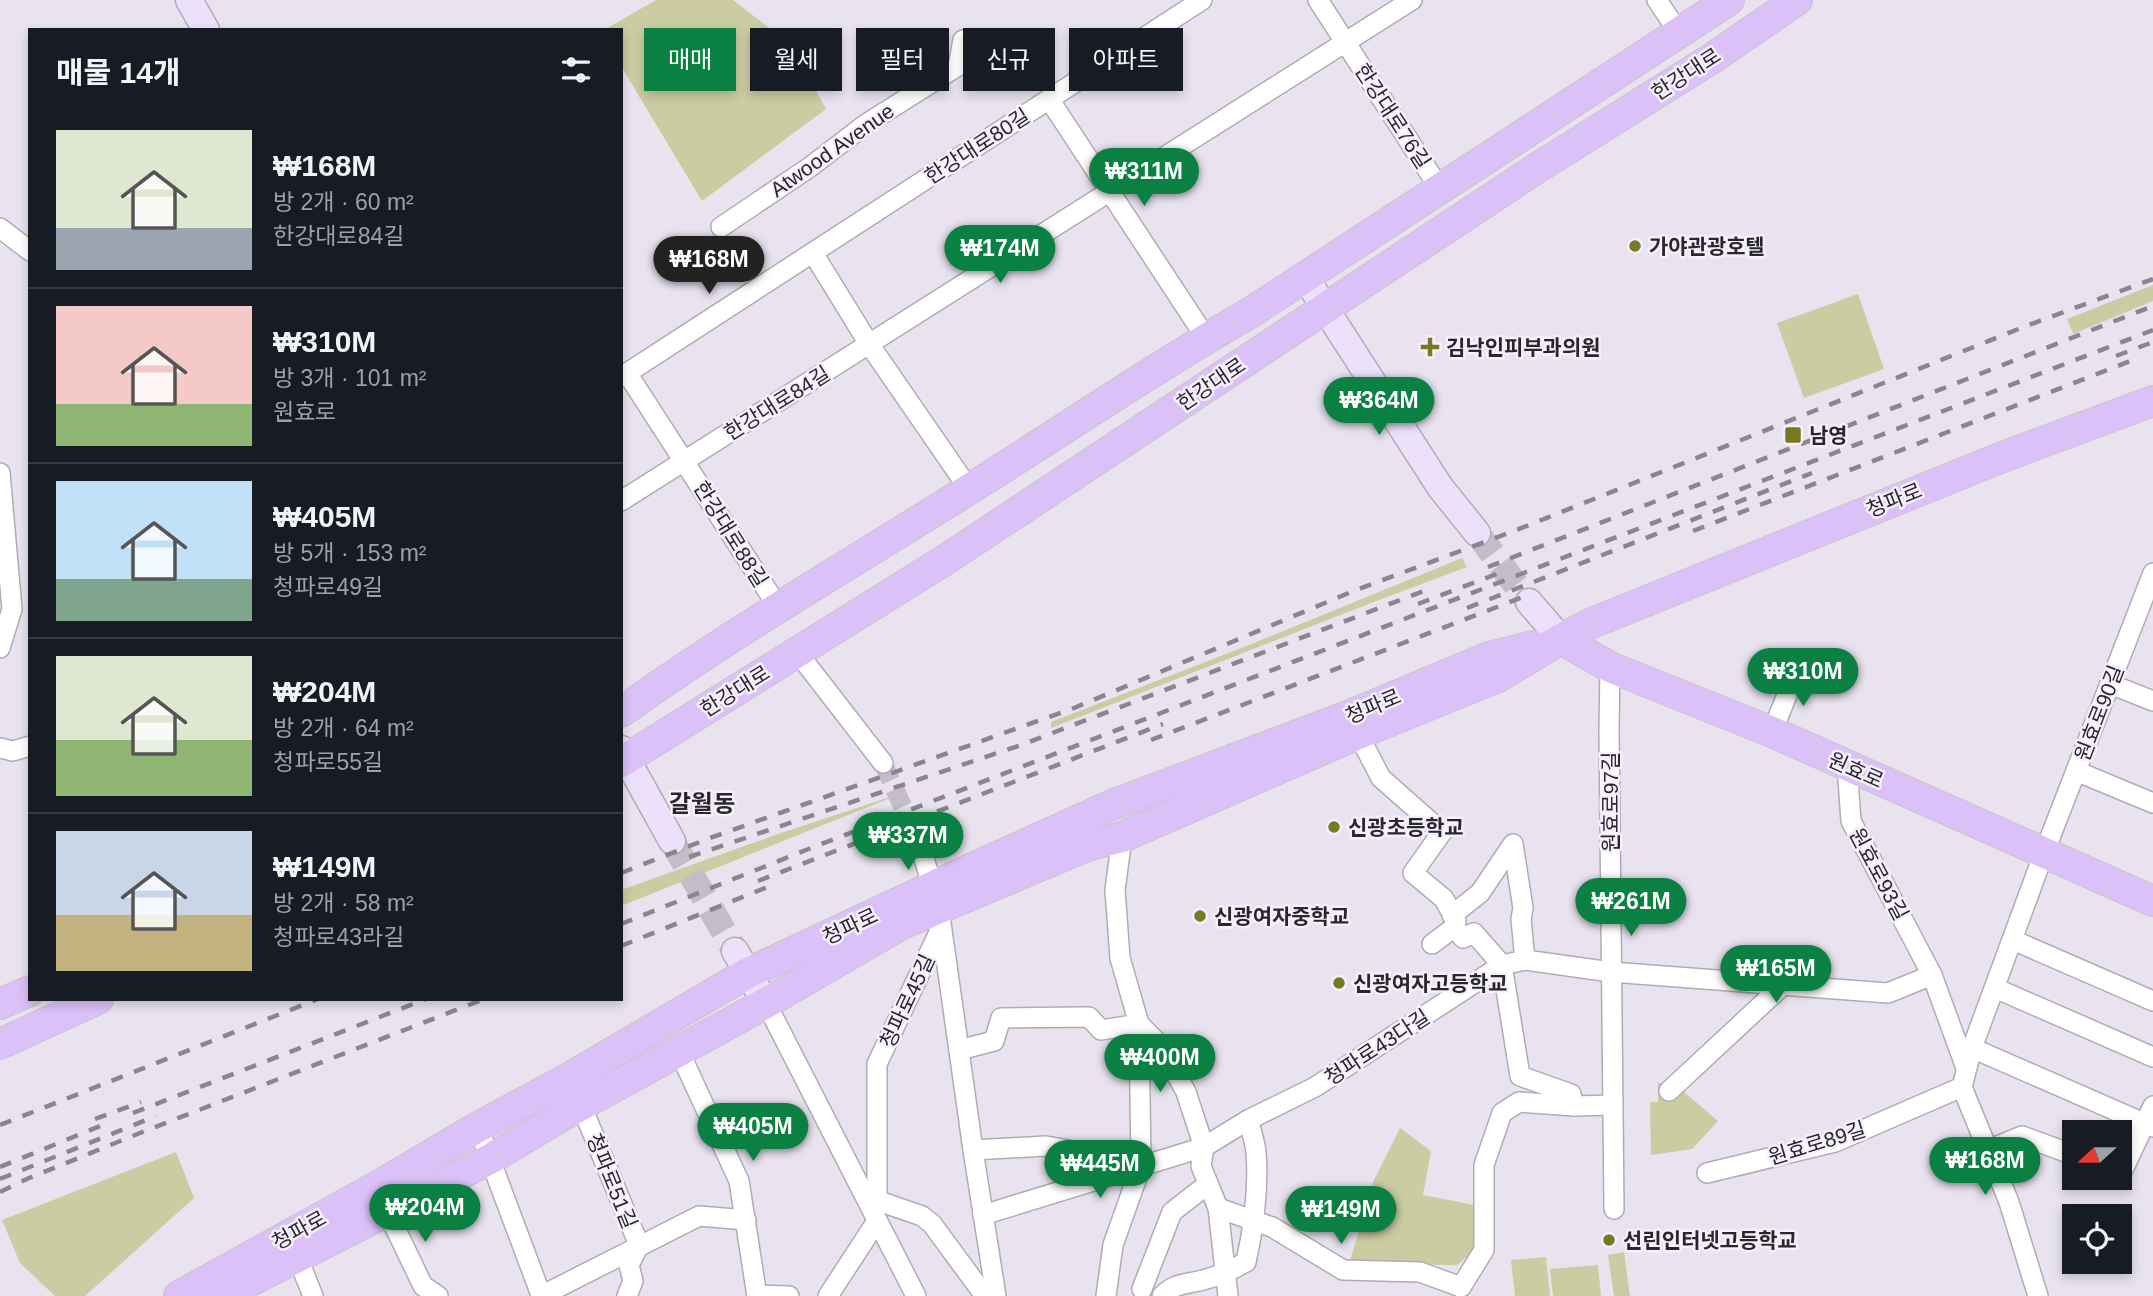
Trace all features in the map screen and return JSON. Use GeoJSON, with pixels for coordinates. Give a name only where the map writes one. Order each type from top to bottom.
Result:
{"type":"FeatureCollection","features":[{"type":"Feature","properties":{"kind":"main road"},"geometry":{"type":"LineString","coordinates":[[189,0],[205,28]]}},
{"type":"Feature","properties":{"kind":"main road","name":"한강대로"},"geometry":{"type":"LineString","coordinates":[[623,711],[778,607],[1305,278],[1729,0]]}},
{"type":"Feature","properties":{"kind":"main road","name":"한강대로"},"geometry":{"type":"LineString","coordinates":[[623,757],[945,560],[1534,170],[1711,59],[1797,0]]}},
{"type":"Feature","properties":{"kind":"main road"},"geometry":{"type":"LineString","coordinates":[[1305,278],[1440,487],[1477,533]]}},
{"type":"Feature","properties":{"kind":"main road","name":"청파로"},"geometry":{"type":"LineString","coordinates":[[221,1296],[254,1288],[297,1256],[490,1159],[902,924],[1087,846],[1122,837],[1358,734],[1498,677],[1592,623],[2005,456],[2153,401]]}},
{"type":"Feature","properties":{"kind":"main road"},"geometry":{"type":"LineString","coordinates":[[2112,416],[2153,420]]}},
{"type":"Feature","properties":{"kind":"main road"},"geometry":{"type":"LineString","coordinates":[[1530,601],[1561,639]]}},
{"type":"Feature","properties":{"kind":"main road","name":"청파로"},"geometry":{"type":"LineString","coordinates":[[179,1296],[567,1079],[742,962],[938,908],[1112,806],[1348,716],[1489,657],[1561,639]]}},
{"type":"Feature","properties":{"kind":"main road","name":"원효로"},"geometry":{"type":"LineString","coordinates":[[1561,639],[1611,667],[1772,733],[2153,901]]}},
{"type":"Feature","properties":{"kind":"main road"},"geometry":{"type":"LineString","coordinates":[[623,757],[672,841]]}},
{"type":"Feature","properties":{"kind":"main road"},"geometry":{"type":"LineString","coordinates":[[742,962],[766,1003]]}},
{"type":"Feature","properties":{"kind":"main road"},"geometry":{"type":"LineString","coordinates":[[0,1004],[28,992]]}},
{"type":"Feature","properties":{"kind":"main road"},"geometry":{"type":"LineString","coordinates":[[0,1044],[95,1001]]}},
{"type":"Feature","properties":{"kind":"street"},"geometry":{"type":"LineString","coordinates":[[1049,99],[1202,0]]}},
{"type":"Feature","properties":{"kind":"street","name":"한강대로76길"},"geometry":{"type":"LineString","coordinates":[[1318,0],[1440,189]]}},
{"type":"Feature","properties":{"kind":"street"},"geometry":{"type":"LineString","coordinates":[[1345,42],[1412,0]]}},
{"type":"Feature","properties":{"kind":"street"},"geometry":{"type":"LineString","coordinates":[[1657,0],[1679,33]]}},
{"type":"Feature","properties":{"kind":"street","name":"Atwood Avenue"},"geometry":{"type":"LineString","coordinates":[[721,227],[810,167],[866,124],[958,66],[963,40]]}},
{"type":"Feature","properties":{"kind":"street","name":"한강대로76길"},"geometry":{"type":"LineString","coordinates":[[1110,192],[1345,42]]}},
{"type":"Feature","properties":{"kind":"street","name":"한강대로80길"},"geometry":{"type":"LineString","coordinates":[[813,253],[1049,99],[1206,338]]}},
{"type":"Feature","properties":{"kind":"street"},"geometry":{"type":"LineString","coordinates":[[869,344],[1110,192]]}},
{"type":"Feature","properties":{"kind":"street"},"geometry":{"type":"LineString","coordinates":[[0,228],[28,249]]}},
{"type":"Feature","properties":{"kind":"street"},"geometry":{"type":"LineString","coordinates":[[624,375],[813,253],[869,344],[970,489]]}},
{"type":"Feature","properties":{"kind":"street","name":"한강대로84길"},"geometry":{"type":"LineString","coordinates":[[685,461],[869,344]]}},
{"type":"Feature","properties":{"kind":"street","name":"한강대로88길"},"geometry":{"type":"LineString","coordinates":[[624,375],[685,461],[778,607]]}},
{"type":"Feature","properties":{"kind":"street","name":"한강대로88길"},"geometry":{"type":"LineString","coordinates":[[623,500],[685,461]]}},
{"type":"Feature","properties":{"kind":"street"},"geometry":{"type":"LineString","coordinates":[[0,473],[12,609],[0,648]]}},
{"type":"Feature","properties":{"kind":"street","name":"원효로90길"},"geometry":{"type":"LineString","coordinates":[[2044,853],[2152,581]]}},
{"type":"Feature","properties":{"kind":"street"},"geometry":{"type":"LineString","coordinates":[[797,652],[883,763]]}},
{"type":"Feature","properties":{"kind":"street"},"geometry":{"type":"LineString","coordinates":[[1772,733],[1798,668],[1811,661]]}},
{"type":"Feature","properties":{"kind":"street","name":"원효로97길"},"geometry":{"type":"LineString","coordinates":[[1611,667],[1609,743],[1614,1209]]}},
{"type":"Feature","properties":{"kind":"street"},"geometry":{"type":"LineString","coordinates":[[2110,684],[2153,701]]}},
{"type":"Feature","properties":{"kind":"street"},"geometry":{"type":"LineString","coordinates":[[1358,734],[1381,778],[1442,832],[1413,873],[1444,899],[1464,938],[1474,933],[1502,965],[1520,1076],[1572,1094],[1574,1105]]}},
{"type":"Feature","properties":{"kind":"street"},"geometry":{"type":"LineString","coordinates":[[0,748],[13,751],[28,747]]}},
{"type":"Feature","properties":{"kind":"street","name":"원효로93길"},"geometry":{"type":"LineString","coordinates":[[1847,766],[1851,821],[1932,975],[1964,1078]]}},
{"type":"Feature","properties":{"kind":"street"},"geometry":{"type":"LineString","coordinates":[[2076,771],[2153,803]]}},
{"type":"Feature","properties":{"kind":"street"},"geometry":{"type":"LineString","coordinates":[[1122,837],[1115,890],[1120,958],[1139,1024],[1141,1164],[1113,1245],[1107,1289],[1133,1284],[1147,1293],[1172,1212],[1208,1184]]}},
{"type":"Feature","properties":{"kind":"street"},"geometry":{"type":"LineString","coordinates":[[1432,944],[1480,892],[1513,844],[1523,908],[1521,919],[1525,960]]}},
{"type":"Feature","properties":{"kind":"street"},"geometry":{"type":"LineString","coordinates":[[920,845],[938,908]]}},
{"type":"Feature","properties":{"kind":"street"},"geometry":{"type":"LineString","coordinates":[[2038,1296],[2009,1202],[1964,1078],[1972,1048],[2044,853]]}},
{"type":"Feature","properties":{"kind":"street","name":"청파로45길"},"geometry":{"type":"LineString","coordinates":[[938,908],[996,1296]]}},
{"type":"Feature","properties":{"kind":"street","name":"청파로45길"},"geometry":{"type":"LineString","coordinates":[[871,1199],[877,1064],[938,908]]}},
{"type":"Feature","properties":{"kind":"street"},"geometry":{"type":"LineString","coordinates":[[2013,940],[2153,1001]]}},
{"type":"Feature","properties":{"kind":"street","name":"청파로43다길"},"geometry":{"type":"LineString","coordinates":[[983,1215],[1204,1146],[1248,1120],[1315,1087],[1502,965],[1525,960],[1611,972]]}},
{"type":"Feature","properties":{"kind":"street"},"geometry":{"type":"LineString","coordinates":[[1611,972],[1888,993],[1932,975]]}},
{"type":"Feature","properties":{"kind":"street"},"geometry":{"type":"LineString","coordinates":[[1669,1091],[1783,985]]}},
{"type":"Feature","properties":{"kind":"street"},"geometry":{"type":"LineString","coordinates":[[1995,988],[2153,1058]]}},
{"type":"Feature","properties":{"kind":"street"},"geometry":{"type":"LineString","coordinates":[[766,1003],[871,1199],[877,1221],[916,1296]]}},
{"type":"Feature","properties":{"kind":"street"},"geometry":{"type":"LineString","coordinates":[[959,1050],[994,1041],[1001,1018],[1089,1017],[1101,1030],[1139,1024]]}},
{"type":"Feature","properties":{"kind":"street"},"geometry":{"type":"LineString","coordinates":[[1139,1024],[1161,1046],[1186,1093],[1204,1146],[1201,1166],[1218,1208],[1228,1296]]}},
{"type":"Feature","properties":{"kind":"street"},"geometry":{"type":"LineString","coordinates":[[1972,1048],[2151,1119],[2132,1153]]}},
{"type":"Feature","properties":{"kind":"street"},"geometry":{"type":"LineString","coordinates":[[679,1051],[739,1181],[757,1296],[789,1296]]}},
{"type":"Feature","properties":{"kind":"street","name":"원효로89길"},"geometry":{"type":"LineString","coordinates":[[1707,1173],[1835,1142],[1964,1078]]}},
{"type":"Feature","properties":{"kind":"street"},"geometry":{"type":"LineString","coordinates":[[1218,1208],[1272,1227],[1343,1270],[1420,1272],[1461,1292],[1484,1250],[1484,1165],[1502,1113],[1519,1102],[1613,1105]]}},
{"type":"Feature","properties":{"kind":"street","name":"청파로51길"},"geometry":{"type":"LineString","coordinates":[[581,1105],[639,1245],[629,1265],[633,1281],[627,1296]]}},
{"type":"Feature","properties":{"kind":"street"},"geometry":{"type":"LineString","coordinates":[[1162,1296],[1172,1286],[1227,1273],[1245,1262],[1255,1221],[1256,1150],[1248,1120]]}},
{"type":"Feature","properties":{"kind":"street"},"geometry":{"type":"LineString","coordinates":[[478,1127],[541,1296],[699,1216],[746,1220]]}},
{"type":"Feature","properties":{"kind":"street"},"geometry":{"type":"LineString","coordinates":[[1988,1150],[2022,1136],[2062,1151]]}},
{"type":"Feature","properties":{"kind":"street"},"geometry":{"type":"LineString","coordinates":[[973,1150],[1046,1146],[1141,1164]]}},
{"type":"Feature","properties":{"kind":"street"},"geometry":{"type":"LineString","coordinates":[[871,1199],[922,1216],[932,1224],[985,1296]]}},
{"type":"Feature","properties":{"kind":"street"},"geometry":{"type":"LineString","coordinates":[[387,1213],[423,1286],[438,1296]]}},
{"type":"Feature","properties":{"kind":"street"},"geometry":{"type":"LineString","coordinates":[[828,1296],[877,1221]]}},
{"type":"Feature","properties":{"kind":"street"},"geometry":{"type":"LineString","coordinates":[[297,1256],[313,1296]]}},
{"type":"Feature","properties":{"kind":"green space"},"geometry":{"type":"Polygon","coordinates":[[[656,0],[733,0],[769,28],[750,28],[750,91],[816,91],[826,109],[702,201],[623,69],[623,28],[607,28],[656,0]]]}},
{"type":"Feature","properties":{"kind":"green space"},"geometry":{"type":"Polygon","coordinates":[[[2153,285],[2153,301],[2073,334],[2067,319],[2153,285]]]}},
{"type":"Feature","properties":{"kind":"green space"},"geometry":{"type":"Polygon","coordinates":[[[1858,294],[1884,369],[1804,398],[1777,323],[1858,294]]]}},
{"type":"Feature","properties":{"kind":"green space"},"geometry":{"type":"Polygon","coordinates":[[[1462,558],[1467,567],[1051,728],[1051,722],[1462,558]]]}},
{"type":"Feature","properties":{"kind":"green space"},"geometry":{"type":"Polygon","coordinates":[[[908,791],[623,905],[623,889],[908,791]]]}},
{"type":"Feature","properties":{"kind":"green space"},"geometry":{"type":"Polygon","coordinates":[[[1658,1083],[1662,1083],[1669,1097],[1679,1088],[1718,1121],[1692,1149],[1651,1155],[1650,1102],[1658,1102],[1658,1083]]]}},
{"type":"Feature","properties":{"kind":"green space"},"geometry":{"type":"Polygon","coordinates":[[[1400,1128],[1431,1151],[1423,1195],[1479,1206],[1480,1246],[1457,1265],[1349,1264],[1374,1180],[1400,1128]]]}},
{"type":"Feature","properties":{"kind":"green space"},"geometry":{"type":"Polygon","coordinates":[[[176,1152],[194,1198],[85,1296],[55,1296],[20,1263],[2,1220],[176,1152]]]}},
{"type":"Feature","properties":{"kind":"green space"},"geometry":{"type":"Polygon","coordinates":[[[1624,1252],[1630,1296],[1614,1296],[1608,1255],[1624,1252]]]}},
{"type":"Feature","properties":{"kind":"green space"},"geometry":{"type":"Polygon","coordinates":[[[1546,1257],[1550,1296],[1515,1296],[1511,1260],[1546,1257]]]}},
{"type":"Feature","properties":{"kind":"green space"},"geometry":{"type":"Polygon","coordinates":[[[1598,1265],[1601,1296],[1553,1296],[1550,1269],[1598,1265]]]}},
{"type":"Feature","properties":{"kind":"tunnel"},"geometry":{"type":"LineString","coordinates":[[1477,533],[1529,602]]}},
{"type":"Feature","properties":{"kind":"tunnel"},"geometry":{"type":"LineString","coordinates":[[883,763],[920,845]]}},
{"type":"Feature","properties":{"kind":"tunnel"},"geometry":{"type":"LineString","coordinates":[[672,841],[735,951]]}},
{"type":"Feature","properties":{"kind":"railway"},"geometry":{"type":"LineString","coordinates":[[623,872],[710,838],[1074,708],[1356,590],[1514,531],[2026,326],[2153,279]]}},
{"type":"Feature","properties":{"kind":"railway"},"geometry":{"type":"LineString","coordinates":[[1488,567],[2153,306]]}},
{"type":"Feature","properties":{"kind":"railway"},"geometry":{"type":"LineString","coordinates":[[623,923],[2153,330]]}},
{"type":"Feature","properties":{"kind":"railway"},"geometry":{"type":"LineString","coordinates":[[2116,356],[2153,342]]}},
{"type":"Feature","properties":{"kind":"railway"},"geometry":{"type":"LineString","coordinates":[[1693,531],[2133,360]]}},
{"type":"Feature","properties":{"kind":"railway"},"geometry":{"type":"LineString","coordinates":[[1467,608],[1812,473]]}},
{"type":"Feature","properties":{"kind":"railway"},"geometry":{"type":"LineString","coordinates":[[1418,604],[1507,570]]}},
{"type":"Feature","properties":{"kind":"railway"},"geometry":{"type":"LineString","coordinates":[[689,857],[1021,745],[1429,589]]}},
{"type":"Feature","properties":{"kind":"railway"},"geometry":{"type":"LineString","coordinates":[[1151,740],[1523,597]]}},
{"type":"Feature","properties":{"kind":"railway"},"geometry":{"type":"LineString","coordinates":[[758,881],[1163,724]]}},
{"type":"Feature","properties":{"kind":"railway"},"geometry":{"type":"LineString","coordinates":[[623,945],[775,884]]}},
{"type":"Feature","properties":{"kind":"railway"},"geometry":{"type":"LineString","coordinates":[[0,1125],[313,1001]]}},
{"type":"Feature","properties":{"kind":"railway"},"geometry":{"type":"LineString","coordinates":[[133,1113],[421,1001]]}},
{"type":"Feature","properties":{"kind":"railway"},"geometry":{"type":"LineString","coordinates":[[0,1192],[145,1131],[479,1001]]}},
{"type":"Feature","properties":{"kind":"railway"},"geometry":{"type":"LineString","coordinates":[[95,1119],[141,1102]]}},
{"type":"Feature","properties":{"kind":"railway"},"geometry":{"type":"LineString","coordinates":[[0,1179],[156,1116]]}},
{"type":"Feature","properties":{"kind":"railway"},"geometry":{"type":"LineString","coordinates":[[0,1167],[110,1122]]}},
{"type":"Feature","properties":{"kind":"place","name":"가야관광호텔"},"geometry":{"type":"Point","coordinates":[1635,246]}},
{"type":"Feature","properties":{"kind":"place","name":"김낙인피부과의원"},"geometry":{"type":"Point","coordinates":[1430,347]}},
{"type":"Feature","properties":{"kind":"place","name":"남영"},"geometry":{"type":"Point","coordinates":[1793,435]}},
{"type":"Feature","properties":{"kind":"place","name":"신광초등학교"},"geometry":{"type":"Point","coordinates":[1334,827]}},
{"type":"Feature","properties":{"kind":"place","name":"신광여자중학교"},"geometry":{"type":"Point","coordinates":[1200,916]}},
{"type":"Feature","properties":{"kind":"place","name":"신광여자고등학교"},"geometry":{"type":"Point","coordinates":[1339,983]}},
{"type":"Feature","properties":{"kind":"place","name":"선린인터넷고등학교"},"geometry":{"type":"Point","coordinates":[1609,1240]}},
{"type":"Feature","properties":{"kind":"district","name":"갈월동"},"geometry":{"type":"Point","coordinates":[702,803]}}]}
